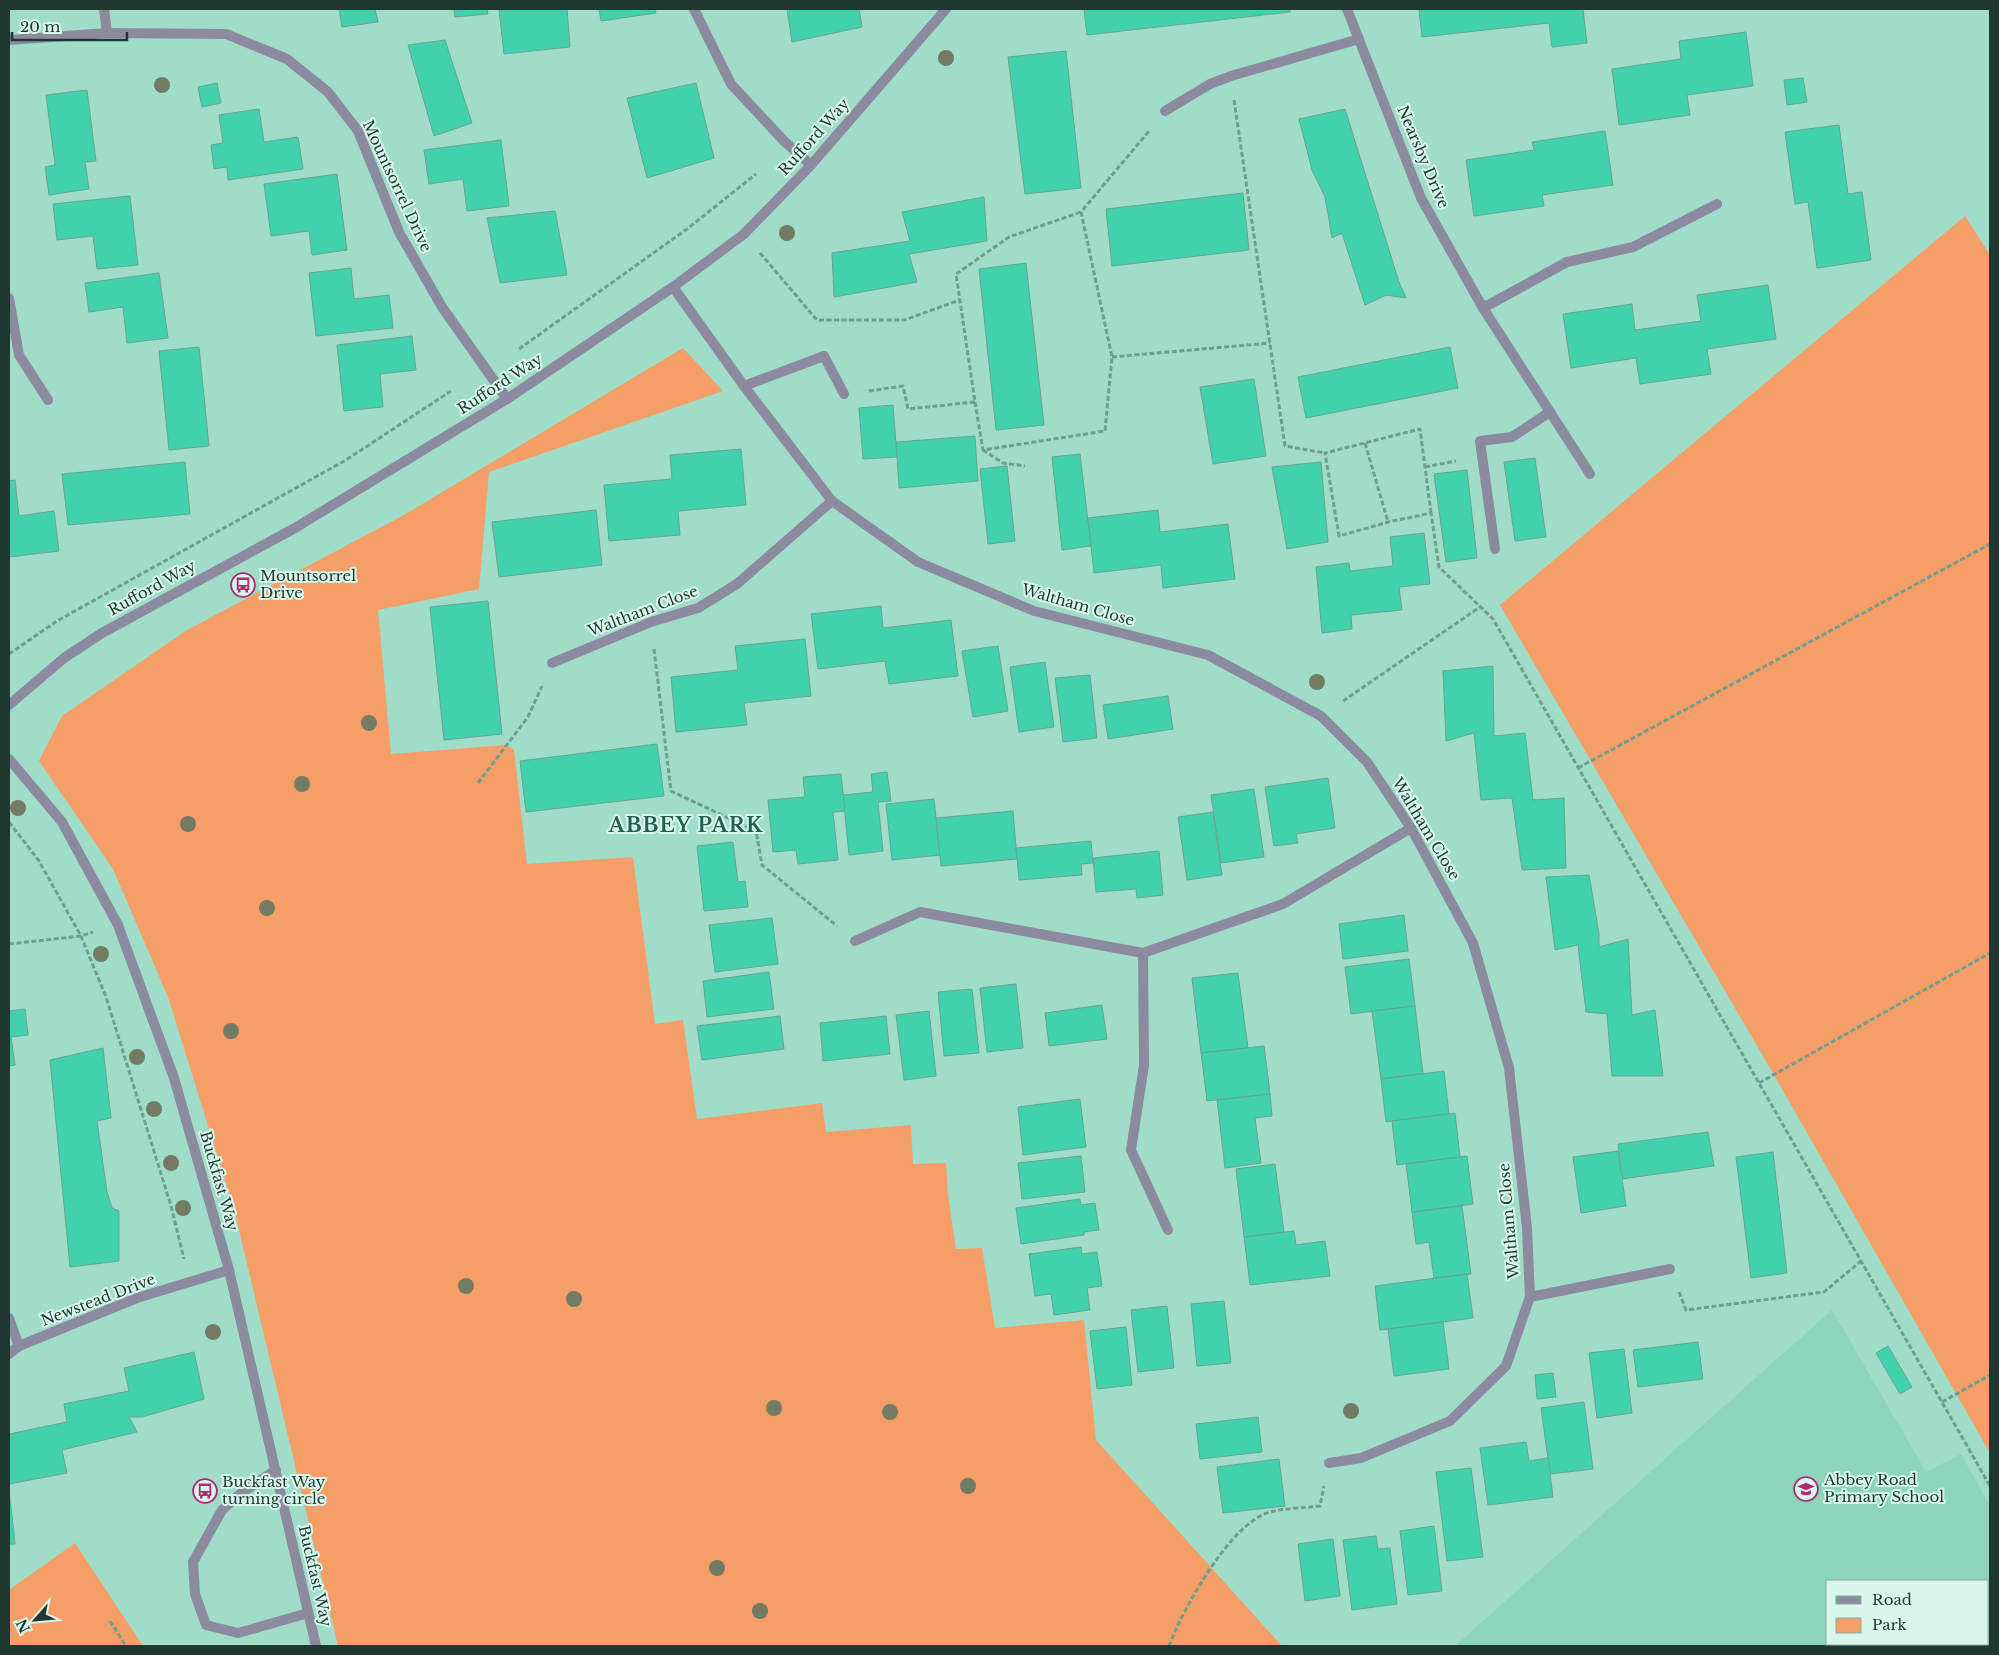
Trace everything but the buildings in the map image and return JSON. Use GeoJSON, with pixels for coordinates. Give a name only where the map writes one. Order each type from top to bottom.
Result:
{"type":"FeatureCollection","features":[{"type":"Feature","properties":{"kind":"street"},"geometry":{"type":"LineString","coordinates":[[104,9],[107,33]]}},
{"type":"Feature","properties":{"kind":"street"},"geometry":{"type":"LineString","coordinates":[[694,9],[732,84],[784,141],[811,165]]}},
{"type":"Feature","properties":{"kind":"street","name":"Rufford Way"},"geometry":{"type":"LineString","coordinates":[[9,705],[64,658],[102,633],[295,528],[507,399],[673,287],[744,234],[811,165],[946,9]]}},
{"type":"Feature","properties":{"kind":"street","name":"Nearsby Drive"},"geometry":{"type":"LineString","coordinates":[[1347,9],[1422,198],[1483,308],[1590,474]]}},
{"type":"Feature","properties":{"kind":"street","name":"Mountsorrel Drive"},"geometry":{"type":"LineString","coordinates":[[9,40],[107,33],[226,34],[287,59],[328,92],[358,131],[399,232],[442,307],[507,399]]}},
{"type":"Feature","properties":{"kind":"street"},"geometry":{"type":"LineString","coordinates":[[1165,111],[1210,84],[1231,76],[1359,39]]}},
{"type":"Feature","properties":{"kind":"street"},"geometry":{"type":"LineString","coordinates":[[1483,308],[1567,262],[1633,247],[1717,204]]}},
{"type":"Feature","properties":{"kind":"street","name":"Waltham Close"},"geometry":{"type":"LineString","coordinates":[[673,287],[744,386],[832,501],[918,562],[1034,611],[1208,655],[1321,716],[1367,762],[1411,828],[1473,943],[1509,1068],[1527,1228],[1530,1297],[1506,1366],[1450,1421],[1361,1458],[1329,1463]]}},
{"type":"Feature","properties":{"kind":"street"},"geometry":{"type":"LineString","coordinates":[[9,298],[19,355],[48,400]]}},
{"type":"Feature","properties":{"kind":"street"},"geometry":{"type":"LineString","coordinates":[[744,386],[824,356],[844,394]]}},
{"type":"Feature","properties":{"kind":"street"},"geometry":{"type":"LineString","coordinates":[[1495,549],[1480,441],[1512,437],[1550,412]]}},
{"type":"Feature","properties":{"kind":"street","name":"Waltham Close"},"geometry":{"type":"LineString","coordinates":[[552,663],[651,622],[698,608],[737,584],[832,501]]}},
{"type":"Feature","properties":{"kind":"street","name":"Buckfast Way"},"geometry":{"type":"LineString","coordinates":[[9,759],[62,822],[118,925],[174,1078],[229,1270],[316,1646]]}},
{"type":"Feature","properties":{"kind":"street"},"geometry":{"type":"LineString","coordinates":[[855,941],[920,912],[1143,953],[1283,904],[1411,828]]}},
{"type":"Feature","properties":{"kind":"street"},"geometry":{"type":"LineString","coordinates":[[1143,953],[1144,1065],[1131,1150],[1168,1230]]}},
{"type":"Feature","properties":{"kind":"street","name":"Newstead Drive"},"geometry":{"type":"LineString","coordinates":[[9,1354],[19,1346],[137,1298],[190,1284],[229,1270]]}},
{"type":"Feature","properties":{"kind":"street","name":"Waltham Close"},"geometry":{"type":"LineString","coordinates":[[1530,1297],[1670,1270]]}},
{"type":"Feature","properties":{"kind":"street"},"geometry":{"type":"LineString","coordinates":[[9,1318],[19,1346]]}},
{"type":"Feature","properties":{"kind":"street"},"geometry":{"type":"LineString","coordinates":[[276,1470],[240,1494],[222,1510],[193,1562],[195,1594],[206,1626],[238,1633],[308,1613]]}},
{"type":"Feature","properties":{"kind":"path"},"geometry":{"type":"LineString","coordinates":[[1231,76],[1285,446],[1325,453],[1420,429],[1439,567],[1493,619],[1990,1486]]}},
{"type":"Feature","properties":{"kind":"path"},"geometry":{"type":"LineString","coordinates":[[1025,466],[1003,463],[983,450],[956,274],[1009,238],[1081,212],[1165,111]]}},
{"type":"Feature","properties":{"kind":"path"},"geometry":{"type":"LineString","coordinates":[[519,349],[687,229],[756,174]]}},
{"type":"Feature","properties":{"kind":"path"},"geometry":{"type":"LineString","coordinates":[[983,450],[1105,431],[1112,357],[1081,212]]}},
{"type":"Feature","properties":{"kind":"path"},"geometry":{"type":"LineString","coordinates":[[744,234],[817,320],[904,320],[960,300]]}},
{"type":"Feature","properties":{"kind":"path"},"geometry":{"type":"LineString","coordinates":[[1112,357],[1270,343]]}},
{"type":"Feature","properties":{"kind":"path"},"geometry":{"type":"LineString","coordinates":[[844,394],[903,386],[908,408],[975,402]]}},
{"type":"Feature","properties":{"kind":"path"},"geometry":{"type":"LineString","coordinates":[[9,654],[57,621],[346,460],[451,391]]}},
{"type":"Feature","properties":{"kind":"path"},"geometry":{"type":"LineString","coordinates":[[1365,443],[1388,522]]}},
{"type":"Feature","properties":{"kind":"path"},"geometry":{"type":"LineString","coordinates":[[1325,453],[1339,536],[1388,522],[1431,513]]}},
{"type":"Feature","properties":{"kind":"path"},"geometry":{"type":"LineString","coordinates":[[1425,467],[1482,456]]}},
{"type":"Feature","properties":{"kind":"path"},"geometry":{"type":"LineString","coordinates":[[1578,768],[1990,544]]}},
{"type":"Feature","properties":{"kind":"path"},"geometry":{"type":"LineString","coordinates":[[1321,716],[1480,607]]}},
{"type":"Feature","properties":{"kind":"path"},"geometry":{"type":"LineString","coordinates":[[651,622],[671,791],[756,832],[762,865],[855,941]]}},
{"type":"Feature","properties":{"kind":"path"},"geometry":{"type":"LineString","coordinates":[[478,783],[528,717],[552,663]]}},
{"type":"Feature","properties":{"kind":"path"},"geometry":{"type":"LineString","coordinates":[[9,822],[39,861],[81,936],[106,997],[171,1206],[190,1284]]}},
{"type":"Feature","properties":{"kind":"path"},"geometry":{"type":"LineString","coordinates":[[9,944],[81,936],[118,925]]}},
{"type":"Feature","properties":{"kind":"path"},"geometry":{"type":"LineString","coordinates":[[1759,1083],[1990,953]]}},
{"type":"Feature","properties":{"kind":"path"},"geometry":{"type":"LineString","coordinates":[[1670,1270],[1686,1310],[1824,1292],[1861,1261]]}},
{"type":"Feature","properties":{"kind":"path"},"geometry":{"type":"LineString","coordinates":[[1942,1402],[1990,1375]]}},
{"type":"Feature","properties":{"kind":"path"},"geometry":{"type":"LineString","coordinates":[[1169,1646],[1175,1630],[1209,1571],[1238,1532],[1269,1512],[1320,1506],[1329,1463]]}},
{"type":"Feature","properties":{"kind":"path"},"geometry":{"type":"LineString","coordinates":[[110,1621],[126,1646]]}},
{"type":"Feature","properties":{"kind":"shaded area","name":"Abbey Road Primary School"},"geometry":{"type":"Polygon","coordinates":[[[1832,1310],[1926,1472],[1961,1454],[1990,1506],[1990,1646],[1455,1646],[1832,1310]]]}},
{"type":"Feature","properties":{"kind":"green space"},"geometry":{"type":"Polygon","coordinates":[[[1965,216],[1990,255],[1990,1453],[1774,1075],[1500,605],[1965,216]]]}},
{"type":"Feature","properties":{"kind":"green space"},"geometry":{"type":"Polygon","coordinates":[[[683,348],[723,391],[489,472],[479,589],[378,610],[391,754],[507,745],[514,750],[527,864],[633,857],[655,1024],[683,1020],[697,1119],[822,1103],[826,1132],[911,1125],[913,1164],[946,1163],[948,1195],[956,1249],[982,1248],[995,1328],[1084,1320],[1096,1440],[1282,1646],[338,1646],[234,1209],[168,997],[113,869],[39,761],[62,716],[187,630],[404,515],[683,348]]]}},
{"type":"Feature","properties":{"kind":"green space"},"geometry":{"type":"Polygon","coordinates":[[[75,1543],[143,1646],[9,1646],[9,1590],[75,1543]]]}},
{"type":"Feature","properties":{"kind":"place","name":"Mountsorrel Drive"},"geometry":{"type":"Point","coordinates":[243,585]}},
{"type":"Feature","properties":{"kind":"place","name":"Abbey Road Primary School"},"geometry":{"type":"Point","coordinates":[1806,1489]}},
{"type":"Feature","properties":{"kind":"place","name":"Buckfast Way turning circle"},"geometry":{"type":"Point","coordinates":[205,1491]}},
{"type":"Feature","properties":{"kind":"district","name":"ABBEY PARK"},"geometry":{"type":"Point","coordinates":[686,825]}}]}
